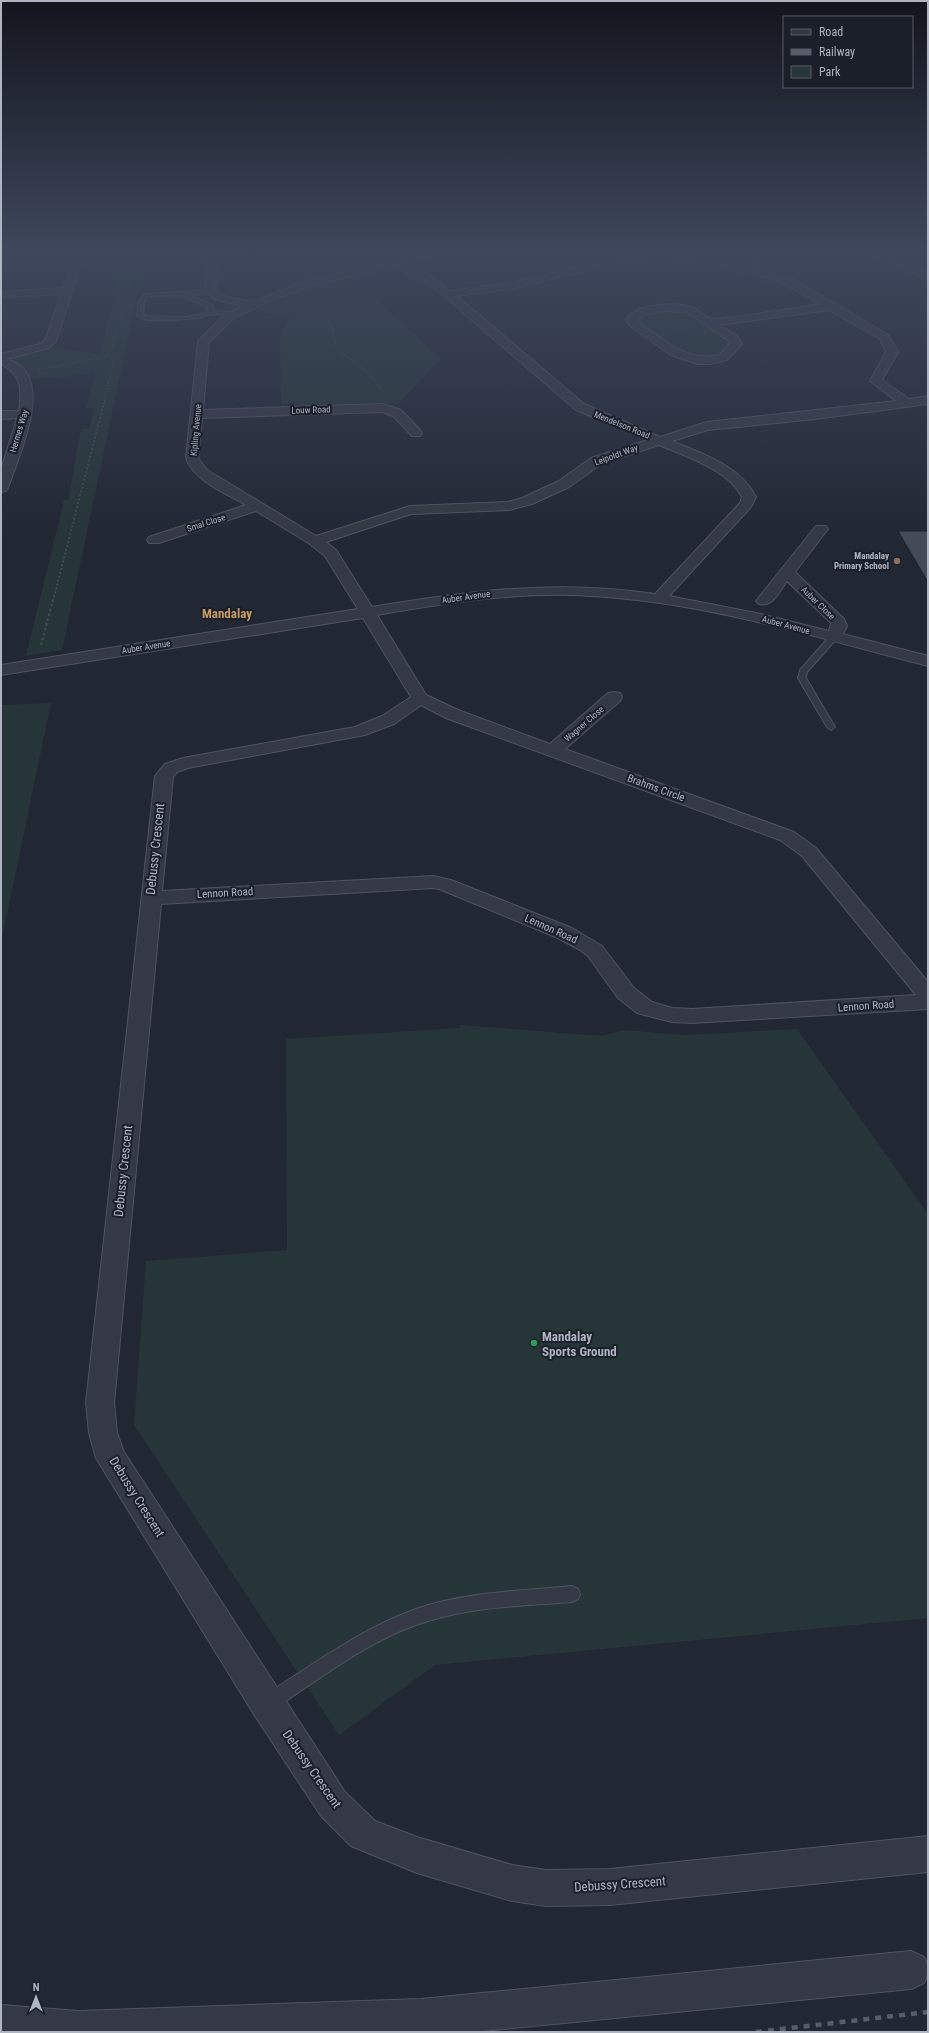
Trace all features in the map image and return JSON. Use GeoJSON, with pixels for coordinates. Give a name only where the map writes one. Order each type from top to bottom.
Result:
{"type":"FeatureCollection","features":[{"type":"Feature","properties":{"kind":"street"},"geometry":{"type":"LineString","coordinates":[[1,358],[41,347]]}},
{"type":"Feature","properties":{"kind":"street","name":"Kipling Avenue"},"geometry":{"type":"LineString","coordinates":[[203,347],[192,458],[194,464],[202,473],[315,541],[331,553],[366,612]]}},
{"type":"Feature","properties":{"kind":"street","name":"Mendelson Road"},"geometry":{"type":"LineString","coordinates":[[510,347],[580,407],[719,466],[745,489],[749,497],[746,504],[658,599]]}},
{"type":"Feature","properties":{"kind":"street"},"geometry":{"type":"LineString","coordinates":[[668,347],[686,359],[699,361],[718,360],[726,356],[733,347]]}},
{"type":"Feature","properties":{"kind":"street"},"geometry":{"type":"LineString","coordinates":[[889,347],[892,352],[876,381],[907,403]]}},
{"type":"Feature","properties":{"kind":"street"},"geometry":{"type":"LineString","coordinates":[[1,358],[21,374]]}},
{"type":"Feature","properties":{"kind":"street","name":"Hermes Way"},"geometry":{"type":"LineString","coordinates":[[1,488],[25,414],[27,395],[21,374]]}},
{"type":"Feature","properties":{"kind":"street","name":"Leipoldt Way"},"geometry":{"type":"LineString","coordinates":[[315,541],[410,510],[509,506],[527,501],[564,484],[596,461],[659,440],[712,425],[815,415],[928,400]]}},
{"type":"Feature","properties":{"kind":"street","name":"Louw Road"},"geometry":{"type":"LineString","coordinates":[[197,414],[376,408],[397,412],[416,433]]}},
{"type":"Feature","properties":{"kind":"street"},"geometry":{"type":"LineString","coordinates":[[1,415],[25,414]]}},
{"type":"Feature","properties":{"kind":"street","name":"Smal Close"},"geometry":{"type":"LineString","coordinates":[[154,540],[258,506]]}},
{"type":"Feature","properties":{"kind":"street"},"geometry":{"type":"LineString","coordinates":[[764,601],[821,529]]}},
{"type":"Feature","properties":{"kind":"street","name":"Auber Close"},"geometry":{"type":"LineString","coordinates":[[786,572],[838,622],[839,626],[834,637]]}},
{"type":"Feature","properties":{"kind":"street","name":"Auber Avenue"},"geometry":{"type":"LineString","coordinates":[[1,670],[479,595],[533,591],[590,591],[658,599],[751,616],[928,661]]}},
{"type":"Feature","properties":{"kind":"street"},"geometry":{"type":"LineString","coordinates":[[366,612],[420,698]]}},
{"type":"Feature","properties":{"kind":"street","name":"Wagner Close"},"geometry":{"type":"LineString","coordinates":[[554,750],[614,697]]}},
{"type":"Feature","properties":{"kind":"street","name":"Brahms Circle"},"geometry":{"type":"LineString","coordinates":[[420,698],[452,714],[787,836],[809,852],[928,996]]}},
{"type":"Feature","properties":{"kind":"street","name":"Debussy Crescent"},"geometry":{"type":"LineString","coordinates":[[420,698],[388,720],[359,731],[190,762],[171,768],[162,780],[101,1395],[103,1432],[111,1458],[267,1704],[333,1804],[363,1834],[417,1855],[512,1883],[546,1888],[610,1887],[928,1854]]}},
{"type":"Feature","properties":{"kind":"street","name":"Lennon Road"},"geometry":{"type":"LineString","coordinates":[[151,898],[433,882],[444,884],[577,939],[595,952],[626,993],[645,1008],[658,1012],[692,1016],[928,1002]]}},
{"type":"Feature","properties":{"kind":"street"},"geometry":{"type":"LineString","coordinates":[[1,2024],[79,2030],[421,2018],[911,1970]]}},
{"type":"Feature","properties":{"kind":"lane"},"geometry":{"type":"LineString","coordinates":[[831,727],[802,678],[803,672],[834,637]]}},
{"type":"Feature","properties":{"kind":"lane"},"geometry":{"type":"LineString","coordinates":[[267,1704],[357,1646],[395,1625],[417,1617],[470,1604],[572,1594]]}},
{"type":"Feature","properties":{"kind":"path"},"geometry":{"type":"LineString","coordinates":[[21,374],[106,356],[113,347]]}},
{"type":"Feature","properties":{"kind":"path"},"geometry":{"type":"LineString","coordinates":[[336,347],[372,375],[381,389],[389,410]]}},
{"type":"Feature","properties":{"kind":"path"},"geometry":{"type":"LineString","coordinates":[[35,665],[93,450],[114,360],[106,356]]}},
{"type":"Feature","properties":{"kind":"green space"},"geometry":{"type":"Polygon","coordinates":[[[49,347],[100,354],[102,347],[126,347],[62,650],[26,656],[64,500],[68,500],[81,429],[89,429],[94,408],[86,408],[95,374],[31,379],[24,368],[15,362],[14,358],[49,347]]]}},
{"type":"Feature","properties":{"kind":"green space"},"geometry":{"type":"Polygon","coordinates":[[[280,347],[428,347],[441,359],[399,403],[294,407],[294,403],[281,404],[280,347]]]}},
{"type":"Feature","properties":{"kind":"green space"},"geometry":{"type":"Polygon","coordinates":[[[674,347],[727,347],[718,357],[687,356],[674,347]]]}},
{"type":"Feature","properties":{"kind":"green space"},"geometry":{"type":"Polygon","coordinates":[[[51,703],[1,943],[1,705],[51,703]]]}},
{"type":"Feature","properties":{"kind":"green space","name":"Mandalay Sports Ground"},"geometry":{"type":"Polygon","coordinates":[[[460,1025],[602,1036],[624,1030],[684,1035],[797,1029],[928,1214],[928,1618],[435,1665],[339,1735],[134,1425],[146,1261],[287,1250],[286,1039],[460,1028],[460,1025]]]}},
{"type":"Feature","properties":{"kind":"building"},"geometry":{"type":"Polygon","coordinates":[[[898,531],[928,531],[928,582],[898,531]]]}},
{"type":"Feature","properties":{"kind":"railway"},"geometry":{"type":"LineString","coordinates":[[756,2032],[928,2012]]}},
{"type":"Feature","properties":{"kind":"place","name":"Mandalay Primary School"},"geometry":{"type":"Point","coordinates":[897,561]}},
{"type":"Feature","properties":{"kind":"place","name":"Mandalay Sports Ground"},"geometry":{"type":"Point","coordinates":[534,1343]}},
{"type":"Feature","properties":{"kind":"district","name":"Mandalay"},"geometry":{"type":"Point","coordinates":[227,613]}}]}
